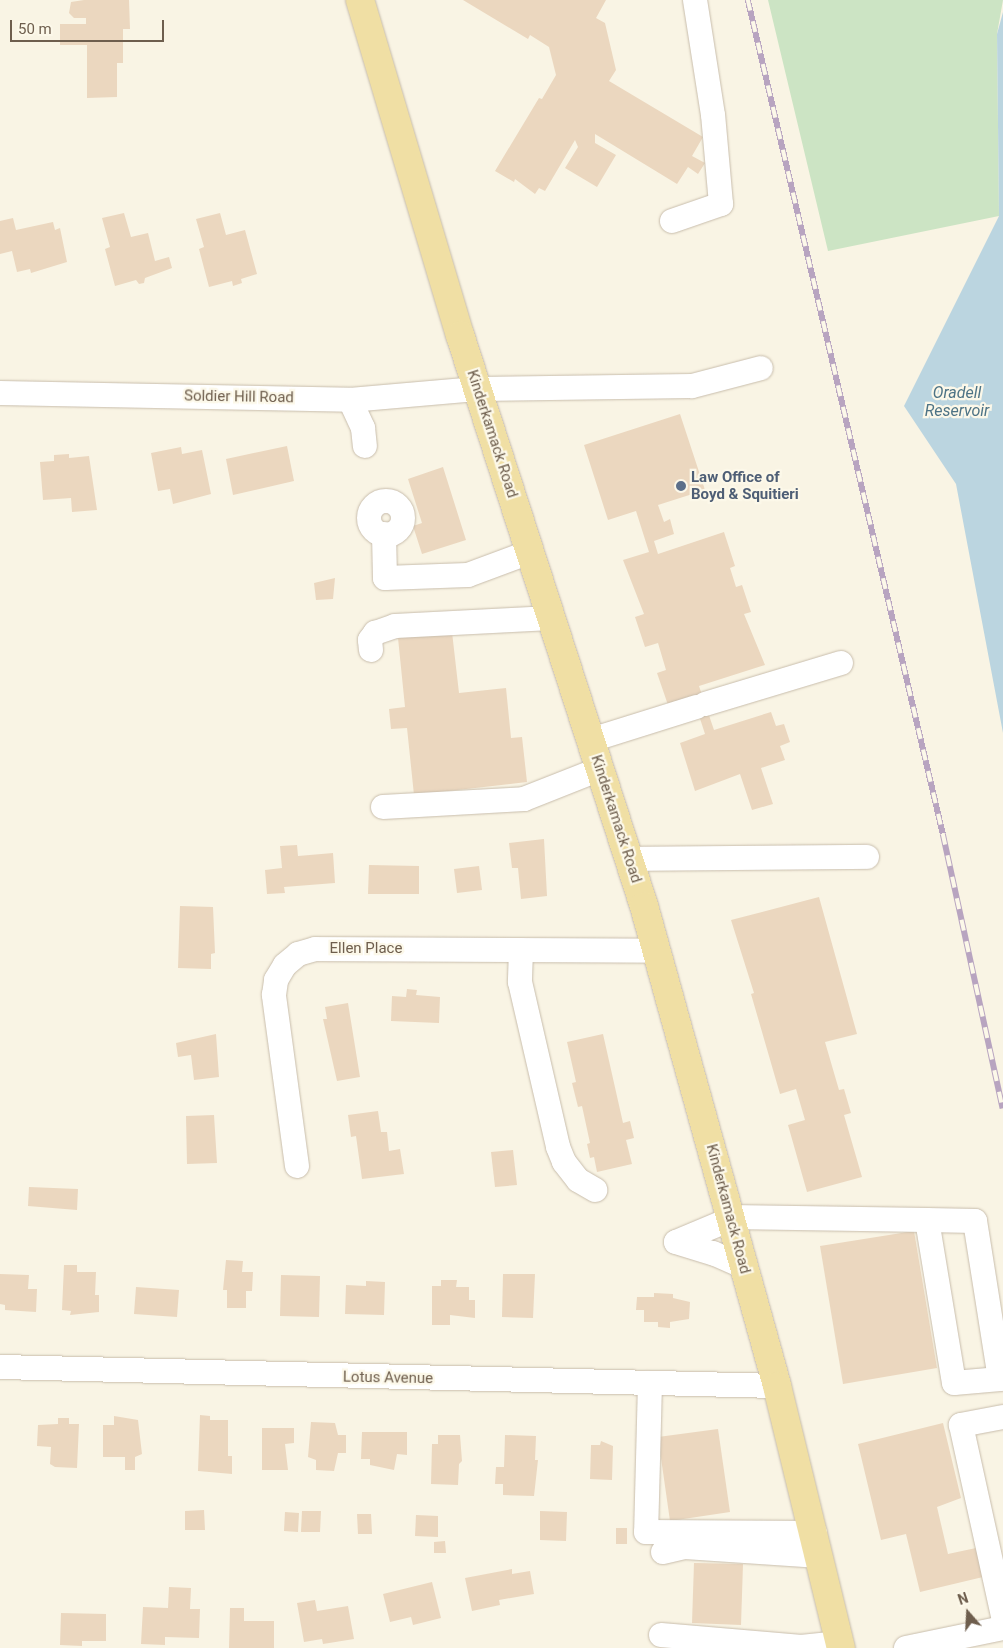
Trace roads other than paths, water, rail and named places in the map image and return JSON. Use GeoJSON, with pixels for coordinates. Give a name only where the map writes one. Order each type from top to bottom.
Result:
{"type":"FeatureCollection","features":[{"type":"Feature","properties":{"kind":"main road","name":"Kinderkamack Road"},"geometry":{"type":"LineString","coordinates":[[360,0],[478,389],[657,951],[777,1386],[840,1645]]}},
{"type":"Feature","properties":{"kind":"street"},"geometry":{"type":"LineString","coordinates":[[672,221],[721,204],[713,115],[694,0]]}},
{"type":"Feature","properties":{"kind":"street","name":"Soldier Hill Road"},"geometry":{"type":"LineString","coordinates":[[0,393],[350,400],[478,389],[692,386],[761,368]]}},
{"type":"Feature","properties":{"kind":"street"},"geometry":{"type":"LineString","coordinates":[[350,400],[363,428],[365,446]]}},
{"type":"Feature","properties":{"kind":"street"},"geometry":{"type":"LineString","coordinates":[[384,534],[385,578],[468,575],[530,552]]}},
{"type":"Feature","properties":{"kind":"street"},"geometry":{"type":"LineString","coordinates":[[371,650],[371,638],[378,631],[391,626],[551,618]]}},
{"type":"Feature","properties":{"kind":"street"},"geometry":{"type":"LineString","coordinates":[[591,740],[841,663]]}},
{"type":"Feature","properties":{"kind":"street"},"geometry":{"type":"LineString","coordinates":[[383,807],[524,799],[600,769]]}},
{"type":"Feature","properties":{"kind":"street"},"geometry":{"type":"LineString","coordinates":[[629,859],[868,857]]}},
{"type":"Feature","properties":{"kind":"street","name":"Ellen Place"},"geometry":{"type":"LineString","coordinates":[[297,1166],[274,995],[276,980],[285,965],[298,954],[315,948],[657,951]]}},
{"type":"Feature","properties":{"kind":"street"},"geometry":{"type":"LineString","coordinates":[[521,950],[520,982],[558,1147],[564,1162],[578,1180],[595,1190]]}},
{"type":"Feature","properties":{"kind":"street"},"geometry":{"type":"LineString","coordinates":[[744,1267],[714,1253],[676,1242],[731,1218],[927,1220],[974,1221],[1000,1379],[954,1383],[927,1220]]}},
{"type":"Feature","properties":{"kind":"street","name":"Lotus Avenue"},"geometry":{"type":"LineString","coordinates":[[0,1368],[777,1386]]}},
{"type":"Feature","properties":{"kind":"street"},"geometry":{"type":"LineString","coordinates":[[650,1383],[646,1532],[817,1545]]}},
{"type":"Feature","properties":{"kind":"street"},"geometry":{"type":"LineString","coordinates":[[906,1648],[1003,1616],[961,1424],[1003,1417]]}},
{"type":"Feature","properties":{"kind":"street"},"geometry":{"type":"LineString","coordinates":[[663,1552],[685,1547],[817,1545]]}},
{"type":"Feature","properties":{"kind":"street"},"geometry":{"type":"LineString","coordinates":[[661,1635],[800,1647],[840,1645]]}},
{"type":"Feature","properties":{"kind":"water","name":"Oradell Reservoir"},"geometry":{"type":"Polygon","coordinates":[[[1003,12],[1003,733],[956,484],[904,406],[999,216],[997,34],[1003,12]]]}},
{"type":"Feature","properties":{"kind":"railway"},"geometry":{"type":"LineString","coordinates":[[748,0],[943,834],[1003,1109]]}},
{"type":"Feature","properties":{"kind":"place","name":"Law Office of Boyd & Squitieri"},"geometry":{"type":"Point","coordinates":[681,486]}}]}
